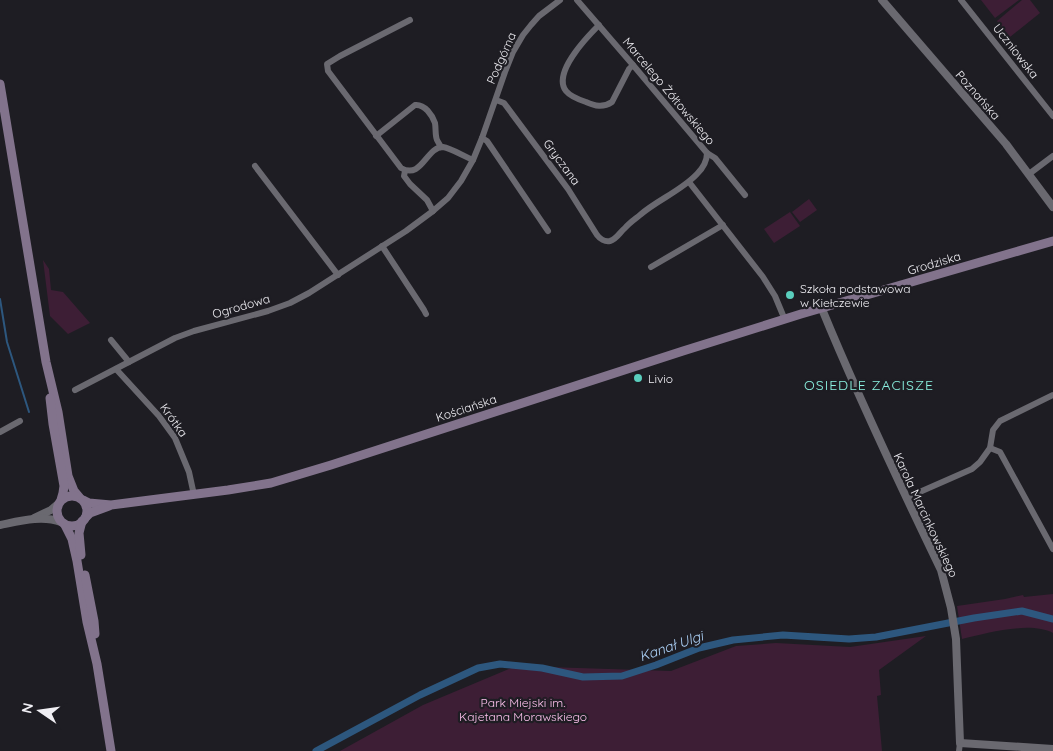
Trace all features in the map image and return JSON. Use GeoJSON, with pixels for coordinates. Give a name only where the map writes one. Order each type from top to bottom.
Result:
{"type":"FeatureCollection","features":[{"type":"Feature","properties":{"kind":"main road"},"geometry":{"type":"LineString","coordinates":[[0,84],[46,362],[52,424],[64,486],[56,512],[72,539],[87,622],[97,664],[111,751]]}},
{"type":"Feature","properties":{"kind":"main road","name":"Grodziska"},"geometry":{"type":"LineString","coordinates":[[822,308],[1053,241]]}},
{"type":"Feature","properties":{"kind":"main road","name":"Kościańska"},"geometry":{"type":"LineString","coordinates":[[81,499],[89,503],[111,505],[258,485],[301,474],[822,308]]}},
{"type":"Feature","properties":{"kind":"main road"},"geometry":{"type":"LineString","coordinates":[[46,362],[58,412],[68,476],[74,491],[87,509],[80,528],[80,545],[94,621],[97,664]]}},
{"type":"Feature","properties":{"kind":"main road"},"geometry":{"type":"LineString","coordinates":[[59,502],[72,495],[81,499]]}},
{"type":"Feature","properties":{"kind":"main road","name":"Kościańska"},"geometry":{"type":"LineString","coordinates":[[84,520],[90,513],[111,505]]}},
{"type":"Feature","properties":{"kind":"main road"},"geometry":{"type":"LineString","coordinates":[[63,523],[74,526],[84,520]]}},
{"type":"Feature","properties":{"kind":"street","name":"Podgórna"},"geometry":{"type":"LineString","coordinates":[[406,231],[448,198],[462,181],[482,138],[513,52],[530,25],[560,0]]}},
{"type":"Feature","properties":{"kind":"street","name":"Marcelego Żółtowskiego"},"geometry":{"type":"LineString","coordinates":[[577,0],[745,195]]}},
{"type":"Feature","properties":{"kind":"street","name":"Poznańska"},"geometry":{"type":"LineString","coordinates":[[882,0],[1006,144],[1053,207]]}},
{"type":"Feature","properties":{"kind":"street","name":"Uczniowska"},"geometry":{"type":"LineString","coordinates":[[961,0],[1053,116]]}},
{"type":"Feature","properties":{"kind":"street"},"geometry":{"type":"LineString","coordinates":[[410,20],[327,64],[328,71],[376,136],[405,171],[419,167],[435,150],[441,147],[473,160]]}},
{"type":"Feature","properties":{"kind":"street"},"geometry":{"type":"LineString","coordinates":[[598,25],[577,48],[564,72],[562,80],[565,90],[593,105],[608,105],[612,102],[629,69],[633,65]]}},
{"type":"Feature","properties":{"kind":"street","name":"Gryczana"},"geometry":{"type":"LineString","coordinates":[[496,100],[504,103],[568,189],[596,235],[601,239],[606,241],[615,239],[625,227],[648,208],[689,182]]}},
{"type":"Feature","properties":{"kind":"street"},"geometry":{"type":"LineString","coordinates":[[376,136],[415,105],[420,105],[429,113],[435,123],[437,140],[441,147]]}},
{"type":"Feature","properties":{"kind":"street"},"geometry":{"type":"LineString","coordinates":[[482,138],[487,142],[548,231]]}},
{"type":"Feature","properties":{"kind":"street"},"geometry":{"type":"LineString","coordinates":[[707,153],[705,165],[689,182],[763,277],[775,296],[784,320]]}},
{"type":"Feature","properties":{"kind":"street"},"geometry":{"type":"LineString","coordinates":[[1029,174],[1053,156]]}},
{"type":"Feature","properties":{"kind":"street"},"geometry":{"type":"LineString","coordinates":[[255,166],[338,275]]}},
{"type":"Feature","properties":{"kind":"street"},"geometry":{"type":"LineString","coordinates":[[405,171],[404,176],[427,200],[433,211]]}},
{"type":"Feature","properties":{"kind":"street"},"geometry":{"type":"LineString","coordinates":[[651,267],[723,224]]}},
{"type":"Feature","properties":{"kind":"street","name":"Ogrodowa"},"geometry":{"type":"LineString","coordinates":[[76,390],[175,338],[268,311],[309,294],[406,231]]}},
{"type":"Feature","properties":{"kind":"street"},"geometry":{"type":"LineString","coordinates":[[382,246],[426,314]]}},
{"type":"Feature","properties":{"kind":"street","name":"Karola Marcinkowskiego"},"geometry":{"type":"LineString","coordinates":[[822,308],[863,405],[941,570],[952,610],[955,636],[959,747]]}},
{"type":"Feature","properties":{"kind":"street"},"geometry":{"type":"LineString","coordinates":[[111,340],[129,362]]}},
{"type":"Feature","properties":{"kind":"street","name":"Krótka"},"geometry":{"type":"LineString","coordinates":[[116,369],[159,416],[175,438],[189,472],[194,495]]}},
{"type":"Feature","properties":{"kind":"street"},"geometry":{"type":"LineString","coordinates":[[906,498],[972,469],[980,462],[990,448],[994,430],[1000,421],[1053,395]]}},
{"type":"Feature","properties":{"kind":"street"},"geometry":{"type":"LineString","coordinates":[[0,432],[20,421]]}},
{"type":"Feature","properties":{"kind":"street"},"geometry":{"type":"LineString","coordinates":[[990,448],[1000,452],[1053,549]]}},
{"type":"Feature","properties":{"kind":"street"},"geometry":{"type":"LineString","coordinates":[[0,526],[30,519],[51,510],[59,502]]}},
{"type":"Feature","properties":{"kind":"street"},"geometry":{"type":"LineString","coordinates":[[30,519],[54,519],[63,523]]}},
{"type":"Feature","properties":{"kind":"street"},"geometry":{"type":"LineString","coordinates":[[959,747],[1053,750]]}},
{"type":"Feature","properties":{"kind":"green space"},"geometry":{"type":"Polygon","coordinates":[[[981,0],[1019,0],[995,18],[981,0]]]}},
{"type":"Feature","properties":{"kind":"green space"},"geometry":{"type":"Polygon","coordinates":[[[1022,0],[1030,0],[1040,13],[1010,37],[997,21],[1022,0]]]}},
{"type":"Feature","properties":{"kind":"green space"},"geometry":{"type":"Polygon","coordinates":[[[809,199],[817,210],[800,222],[792,212],[809,199]]]}},
{"type":"Feature","properties":{"kind":"green space"},"geometry":{"type":"Polygon","coordinates":[[[790,212],[800,226],[774,243],[764,229],[790,212]]]}},
{"type":"Feature","properties":{"kind":"green space"},"geometry":{"type":"Polygon","coordinates":[[[43,260],[49,269],[51,290],[63,292],[90,323],[68,334],[50,316],[43,260]]]}},
{"type":"Feature","properties":{"kind":"green space"},"geometry":{"type":"Polygon","coordinates":[[[1053,594],[1053,633],[1033,628],[1021,628],[996,631],[962,639],[957,606],[1023,595],[1024,597],[1053,594]]]}},
{"type":"Feature","properties":{"kind":"green space","name":"Park Miejski im. Kajetana Morawskiego"},"geometry":{"type":"Polygon","coordinates":[[[926,636],[879,670],[881,695],[877,696],[882,751],[340,751],[423,705],[516,666],[671,671],[736,646],[776,643],[850,647],[926,636]]]}},
{"type":"Feature","properties":{"kind":"waterway"},"geometry":{"type":"LineString","coordinates":[[0,299],[7,342],[29,412]]}},
{"type":"Feature","properties":{"kind":"waterway","name":"Kanał Ulgi"},"geometry":{"type":"LineString","coordinates":[[316,751],[420,695],[478,668],[500,664],[542,668],[583,677],[622,676],[699,648],[733,640],[783,635],[849,639],[876,637],[974,618],[1022,611],[1053,619]]}},
{"type":"Feature","properties":{"kind":"place","name":"Szkoła podstawowa w Kiełczewie"},"geometry":{"type":"Point","coordinates":[790,295]}},
{"type":"Feature","properties":{"kind":"place","name":"Livio"},"geometry":{"type":"Point","coordinates":[638,378]}},
{"type":"Feature","properties":{"kind":"district","name":"OSIEDLE ZACISZE"},"geometry":{"type":"Point","coordinates":[869,385]}}]}
